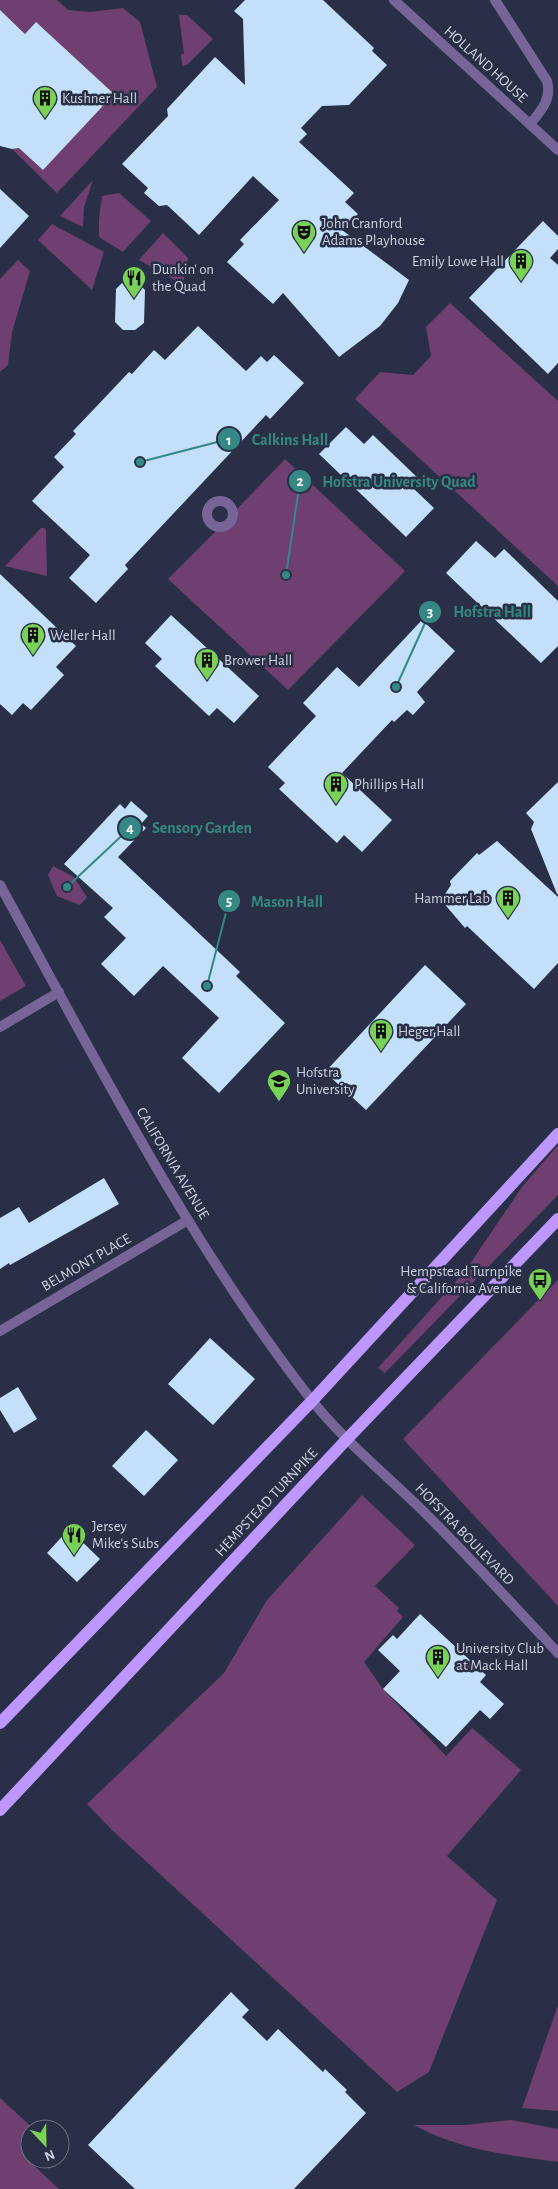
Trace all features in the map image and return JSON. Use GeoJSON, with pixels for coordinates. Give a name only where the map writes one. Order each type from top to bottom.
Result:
{"type":"FeatureCollection","features":[{"type":"Feature","properties":{"kind":"main road"},"geometry":{"type":"LineString","coordinates":[[0,1723],[312,1401],[558,1134]]}},
{"type":"Feature","properties":{"kind":"main road","name":"HEMPSTEAD TURNPIKE"},"geometry":{"type":"LineString","coordinates":[[0,1810],[348,1438],[558,1219]]}},
{"type":"Feature","properties":{"kind":"street","name":"HOLLAND HOUSE"},"geometry":{"type":"LineString","coordinates":[[394,0],[558,150]]}},
{"type":"Feature","properties":{"kind":"street"},"geometry":{"type":"LineString","coordinates":[[495,0],[547,81],[549,88],[545,104],[530,124]]}},
{"type":"Feature","properties":{"kind":"street","name":"CALIFORNIA AVENUE"},"geometry":{"type":"LineString","coordinates":[[0,885],[134,1128],[188,1220],[238,1297],[312,1401],[348,1438]]}},
{"type":"Feature","properties":{"kind":"street"},"geometry":{"type":"LineString","coordinates":[[0,1027],[59,992]]}},
{"type":"Feature","properties":{"kind":"street","name":"BELMONT PLACE"},"geometry":{"type":"LineString","coordinates":[[0,1331],[188,1220]]}},
{"type":"Feature","properties":{"kind":"street","name":"HOFSTRA BOULEVARD"},"geometry":{"type":"LineString","coordinates":[[348,1438],[466,1553],[558,1653]]}},
{"type":"Feature","properties":{"kind":"shaded area"},"geometry":{"type":"Polygon","coordinates":[[[0,0],[57,0],[68,10],[90,12],[123,8],[140,22],[157,87],[57,193],[12,149],[19,148],[36,23],[25,34],[3,13],[0,16],[0,0]]]}},
{"type":"Feature","properties":{"kind":"shaded area"},"geometry":{"type":"Polygon","coordinates":[[[179,15],[187,15],[213,39],[187,65],[182,66],[181,54],[184,54],[179,15]]]}},
{"type":"Feature","properties":{"kind":"shaded area"},"geometry":{"type":"Polygon","coordinates":[[[93,180],[84,207],[83,227],[60,216],[93,180]]]}},
{"type":"Feature","properties":{"kind":"shaded area"},"geometry":{"type":"Polygon","coordinates":[[[119,193],[151,221],[123,252],[99,237],[102,196],[119,193]]]}},
{"type":"Feature","properties":{"kind":"shaded area"},"geometry":{"type":"Polygon","coordinates":[[[52,224],[104,252],[92,290],[38,240],[52,224]]]}},
{"type":"Feature","properties":{"kind":"shaded area"},"geometry":{"type":"Polygon","coordinates":[[[163,233],[188,258],[183,285],[139,260],[163,233]]]}},
{"type":"Feature","properties":{"kind":"shaded area"},"geometry":{"type":"Polygon","coordinates":[[[18,260],[30,271],[12,332],[8,365],[0,372],[0,279],[18,260]]]}},
{"type":"Feature","properties":{"kind":"shaded area"},"geometry":{"type":"Polygon","coordinates":[[[450,303],[558,401],[558,586],[355,399],[380,372],[413,375],[431,356],[426,327],[450,303]]]}},
{"type":"Feature","properties":{"kind":"shaded area"},"geometry":{"type":"Polygon","coordinates":[[[285,459],[405,571],[288,690],[168,579],[216,531],[233,523],[236,510],[285,459]]]}},
{"type":"Feature","properties":{"kind":"shaded area"},"geometry":{"type":"Polygon","coordinates":[[[41,528],[45,528],[46,531],[47,576],[5,566],[41,528]]]}},
{"type":"Feature","properties":{"kind":"shaded area"},"geometry":{"type":"Polygon","coordinates":[[[53,866],[74,877],[87,897],[80,905],[57,896],[48,875],[53,866]]]}},
{"type":"Feature","properties":{"kind":"shaded area"},"geometry":{"type":"Polygon","coordinates":[[[0,940],[26,986],[0,1001],[0,940]]]}},
{"type":"Feature","properties":{"kind":"shaded area"},"geometry":{"type":"Polygon","coordinates":[[[558,1145],[558,1195],[385,1373],[378,1368],[465,1271],[522,1187],[558,1145]]]}},
{"type":"Feature","properties":{"kind":"shaded area"},"geometry":{"type":"Polygon","coordinates":[[[558,1280],[558,1606],[403,1439],[558,1280]]]}},
{"type":"Feature","properties":{"kind":"shaded area"},"geometry":{"type":"Polygon","coordinates":[[[362,1495],[415,1545],[375,1586],[399,1608],[397,1611],[403,1617],[364,1662],[383,1689],[446,1756],[472,1728],[521,1770],[447,1856],[497,1900],[429,2072],[397,2092],[112,1830],[87,1804],[224,1673],[267,1600],[362,1495]]]}},
{"type":"Feature","properties":{"kind":"shaded area"},"geometry":{"type":"Polygon","coordinates":[[[558,2005],[558,2111],[522,2108],[558,2005]]]}},
{"type":"Feature","properties":{"kind":"shaded area"},"geometry":{"type":"Polygon","coordinates":[[[0,2098],[23,2119],[20,2119],[20,2169],[38,2169],[59,2189],[0,2189],[0,2098]]]}},
{"type":"Feature","properties":{"kind":"shaded area"},"geometry":{"type":"Polygon","coordinates":[[[511,2120],[558,2129],[558,2162],[502,2154],[466,2146],[414,2125],[466,2125],[511,2120]]]}},
{"type":"Feature","properties":{"kind":"building"},"geometry":{"type":"Polygon","coordinates":[[[245,0],[323,0],[374,48],[372,51],[387,65],[349,105],[322,106],[301,128],[307,134],[299,142],[354,193],[345,202],[358,214],[342,230],[409,280],[398,303],[380,326],[339,357],[283,293],[273,304],[227,262],[244,244],[240,240],[279,200],[253,176],[199,235],[167,205],[159,206],[144,193],[148,188],[122,164],[168,116],[167,109],[215,57],[245,85],[243,19],[234,11],[245,0]]]}},
{"type":"Feature","properties":{"kind":"building","name":"Kushner Hall"},"geometry":{"type":"Polygon","coordinates":[[[0,10],[25,34],[36,22],[114,94],[43,170],[19,148],[12,149],[0,146],[0,10]]]}},
{"type":"Feature","properties":{"kind":"building"},"geometry":{"type":"Polygon","coordinates":[[[0,189],[29,216],[0,248],[0,189]]]}},
{"type":"Feature","properties":{"kind":"building","name":"Emily Lowe Hall"},"geometry":{"type":"Polygon","coordinates":[[[543,221],[558,236],[558,249],[550,258],[558,265],[558,363],[548,374],[469,298],[543,221]]]}},
{"type":"Feature","properties":{"kind":"building"},"geometry":{"type":"Polygon","coordinates":[[[124,281],[137,282],[145,290],[144,323],[135,330],[123,330],[115,322],[116,289],[124,281]]]}},
{"type":"Feature","properties":{"kind":"building"},"geometry":{"type":"Polygon","coordinates":[[[198,326],[246,371],[261,356],[267,362],[274,355],[304,383],[270,419],[266,415],[125,565],[128,569],[96,603],[69,578],[90,555],[32,501],[64,467],[54,457],[76,434],[73,431],[129,372],[132,374],[154,350],[165,360],[198,326]]]}},
{"type":"Feature","properties":{"kind":"building"},"geometry":{"type":"Polygon","coordinates":[[[346,427],[364,444],[373,435],[421,481],[414,489],[434,508],[406,537],[319,454],[346,427]]]}},
{"type":"Feature","properties":{"kind":"building"},"geometry":{"type":"Polygon","coordinates":[[[476,541],[495,558],[504,549],[558,601],[558,646],[541,663],[446,573],[476,541]]]}},
{"type":"Feature","properties":{"kind":"building","name":"Weller Hall"},"geometry":{"type":"Polygon","coordinates":[[[0,574],[76,646],[56,667],[64,675],[31,710],[23,703],[12,715],[0,704],[0,574]]]}},
{"type":"Feature","properties":{"kind":"building","name":"Brower Hall"},"geometry":{"type":"Polygon","coordinates":[[[171,615],[259,696],[234,723],[217,708],[209,716],[155,666],[162,659],[145,643],[171,615]]]}},
{"type":"Feature","properties":{"kind":"building"},"geometry":{"type":"Polygon","coordinates":[[[422,620],[455,651],[417,692],[425,702],[413,715],[407,710],[394,722],[392,720],[342,773],[392,820],[362,852],[344,835],[337,843],[279,789],[285,783],[268,767],[316,716],[303,703],[337,667],[359,687],[422,620]]]}},
{"type":"Feature","properties":{"kind":"building"},"geometry":{"type":"Polygon","coordinates":[[[558,782],[557,894],[531,829],[534,822],[526,813],[558,782]]]}},
{"type":"Feature","properties":{"kind":"building"},"geometry":{"type":"Polygon","coordinates":[[[131,801],[148,816],[141,824],[146,828],[118,857],[240,972],[236,976],[285,1023],[219,1093],[182,1058],[219,1018],[163,966],[134,996],[101,964],[126,938],[104,917],[113,908],[64,864],[120,804],[125,809],[131,801]]]}},
{"type":"Feature","properties":{"kind":"building","name":"Hammer Lab"},"geometry":{"type":"Polygon","coordinates":[[[497,841],[558,897],[558,963],[534,989],[467,926],[465,928],[441,900],[451,885],[450,881],[477,853],[479,855],[497,841]]]}},
{"type":"Feature","properties":{"kind":"building","name":"Heger Hall"},"geometry":{"type":"Polygon","coordinates":[[[425,965],[466,1004],[366,1110],[325,1072],[425,965]]]}},
{"type":"Feature","properties":{"kind":"building"},"geometry":{"type":"Polygon","coordinates":[[[104,1178],[119,1204],[0,1269],[0,1218],[19,1207],[29,1223],[104,1178]]]}},
{"type":"Feature","properties":{"kind":"building"},"geometry":{"type":"Polygon","coordinates":[[[210,1338],[255,1379],[213,1425],[168,1384],[210,1338]]]}},
{"type":"Feature","properties":{"kind":"building"},"geometry":{"type":"Polygon","coordinates":[[[18,1387],[37,1419],[14,1433],[0,1410],[0,1398],[18,1387]]]}},
{"type":"Feature","properties":{"kind":"building"},"geometry":{"type":"Polygon","coordinates":[[[146,1430],[178,1460],[144,1496],[112,1466],[146,1430]]]}},
{"type":"Feature","properties":{"kind":"building","name":"Jersey Mike's Subs"},"geometry":{"type":"Polygon","coordinates":[[[69,1529],[100,1559],[77,1582],[47,1553],[69,1529]]]}},
{"type":"Feature","properties":{"kind":"building","name":"University Club at Mack Hall"},"geometry":{"type":"Polygon","coordinates":[[[420,1614],[486,1675],[480,1682],[504,1704],[490,1719],[480,1710],[446,1747],[383,1689],[400,1671],[378,1650],[393,1635],[397,1639],[420,1614]]]}},
{"type":"Feature","properties":{"kind":"building"},"geometry":{"type":"Polygon","coordinates":[[[231,1992],[249,2010],[242,2017],[267,2041],[278,2029],[323,2072],[325,2069],[347,2090],[345,2092],[366,2113],[294,2189],[135,2189],[88,2145],[231,1992]]]}},
{"type":"Feature","properties":{"kind":"place","name":"Kushner Hall"},"geometry":{"type":"Point","coordinates":[45,119]}},
{"type":"Feature","properties":{"kind":"place","name":"John Cranford Adams Playhouse"},"geometry":{"type":"Point","coordinates":[304,253]}},
{"type":"Feature","properties":{"kind":"place","name":"Emily Lowe Hall"},"geometry":{"type":"Point","coordinates":[521,282]}},
{"type":"Feature","properties":{"kind":"place","name":"Dunkin' on the Quad"},"geometry":{"type":"Point","coordinates":[134,299]}},
{"type":"Feature","properties":{"kind":"place","name":"Calkins Hall"},"geometry":{"type":"Point","coordinates":[140,462]}},
{"type":"Feature","properties":{"kind":"place","name":"Hofstra University Quad"},"geometry":{"type":"Point","coordinates":[286,575]}},
{"type":"Feature","properties":{"kind":"place","name":"Weller Hall"},"geometry":{"type":"Point","coordinates":[33,656]}},
{"type":"Feature","properties":{"kind":"place","name":"Brower Hall"},"geometry":{"type":"Point","coordinates":[207,681]}},
{"type":"Feature","properties":{"kind":"place","name":"Hofstra Hall"},"geometry":{"type":"Point","coordinates":[396,687]}},
{"type":"Feature","properties":{"kind":"place","name":"Phillips Hall"},"geometry":{"type":"Point","coordinates":[336,805]}},
{"type":"Feature","properties":{"kind":"place","name":"Sensory Garden"},"geometry":{"type":"Point","coordinates":[67,887]}},
{"type":"Feature","properties":{"kind":"place","name":"Hammer Lab"},"geometry":{"type":"Point","coordinates":[508,919]}},
{"type":"Feature","properties":{"kind":"place","name":"Mason Hall"},"geometry":{"type":"Point","coordinates":[207,986]}},
{"type":"Feature","properties":{"kind":"place","name":"Heger Hall"},"geometry":{"type":"Point","coordinates":[381,1052]}},
{"type":"Feature","properties":{"kind":"place","name":"Hofstra University"},"geometry":{"type":"Point","coordinates":[279,1102]}},
{"type":"Feature","properties":{"kind":"place","name":"Hempstead Turnpike & California Avenue"},"geometry":{"type":"Point","coordinates":[540,1301]}},
{"type":"Feature","properties":{"kind":"place","name":"Jersey Mike's Subs"},"geometry":{"type":"Point","coordinates":[74,1556]}},
{"type":"Feature","properties":{"kind":"place","name":"University Club at Mack Hall"},"geometry":{"type":"Point","coordinates":[438,1678]}}]}
